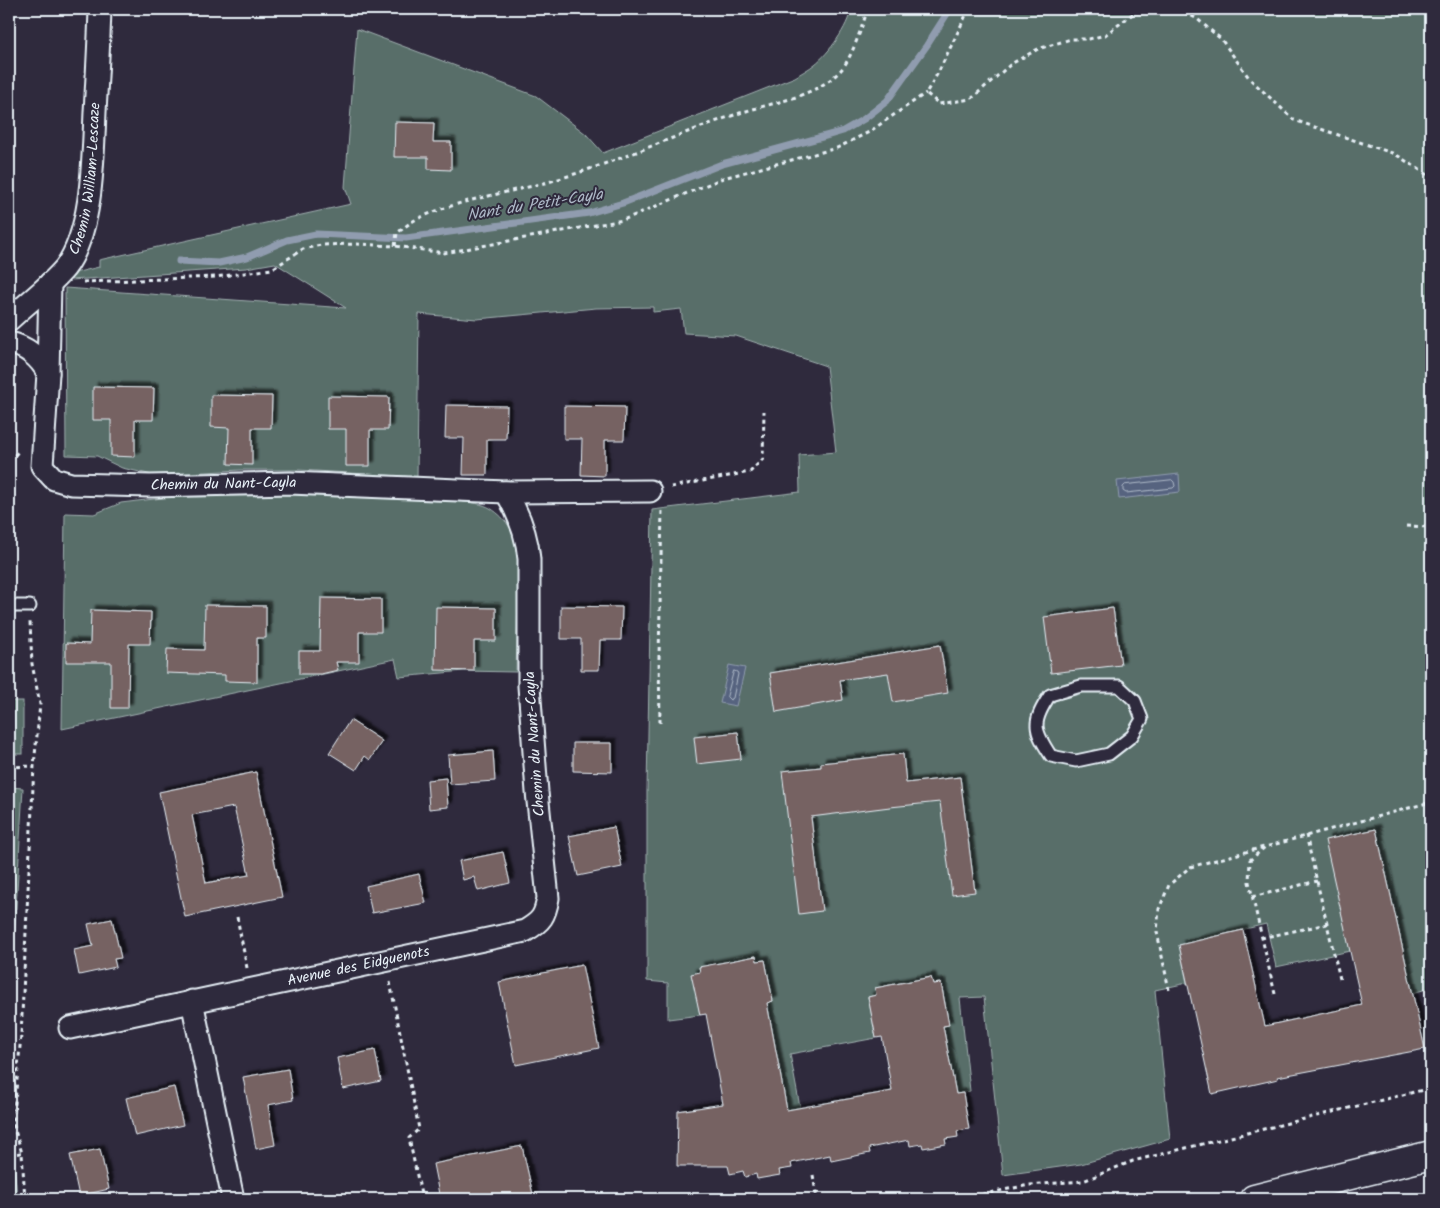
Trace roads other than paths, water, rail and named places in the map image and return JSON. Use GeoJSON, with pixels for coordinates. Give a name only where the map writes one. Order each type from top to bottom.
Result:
{"type":"FeatureCollection","features":[{"type":"Feature","properties":{"kind":"main road"},"geometry":{"type":"LineString","coordinates":[[1254,1199],[1431,1155]]}},
{"type":"Feature","properties":{"kind":"street","name":"Chemin William-Lescaze"},"geometry":{"type":"LineString","coordinates":[[9,320],[65,267],[77,247],[85,222],[93,148],[100,9]]}},
{"type":"Feature","properties":{"kind":"street","name":"Chemin du Nant-Cayla"},"geometry":{"type":"LineString","coordinates":[[50,283],[48,373],[42,466],[54,479],[72,484],[150,486],[290,483],[506,492],[656,490]]}},
{"type":"Feature","properties":{"kind":"street"},"geometry":{"type":"LineString","coordinates":[[9,343],[30,352],[42,361],[48,373]]}},
{"type":"Feature","properties":{"kind":"street","name":"Chemin du Nant-Cayla"},"geometry":{"type":"LineString","coordinates":[[506,492],[518,512],[528,541],[529,686],[548,898],[546,910],[540,922],[526,931]]}},
{"type":"Feature","properties":{"kind":"street","name":"Avenue des Eidguenots"},"geometry":{"type":"LineString","coordinates":[[70,1028],[526,931]]}},
{"type":"Feature","properties":{"kind":"street"},"geometry":{"type":"LineString","coordinates":[[192,1001],[233,1199]]}},
{"type":"Feature","properties":{"kind":"lane"},"geometry":{"type":"LineString","coordinates":[[9,606],[30,606]]}},
{"type":"Feature","properties":{"kind":"lane"},"geometry":{"type":"LineString","coordinates":[[1081,686],[1119,686],[1135,700],[1142,719],[1132,736],[1109,754],[1076,761],[1051,756],[1038,737],[1038,714],[1050,695],[1081,686]]}},
{"type":"Feature","properties":{"kind":"water"},"geometry":{"type":"Polygon","coordinates":[[[1179,474],[1180,492],[1119,499],[1117,481],[1179,474]]]}},
{"type":"Feature","properties":{"kind":"water"},"geometry":{"type":"Polygon","coordinates":[[[729,665],[745,668],[736,706],[720,703],[729,665]]]}},
{"type":"Feature","properties":{"kind":"waterway","name":"Nant du Petit-Cayla"},"geometry":{"type":"LineString","coordinates":[[179,261],[219,263],[247,257],[287,240],[316,234],[406,238],[589,213],[623,203],[722,164],[843,131],[864,119],[887,101],[950,9]]}}]}
